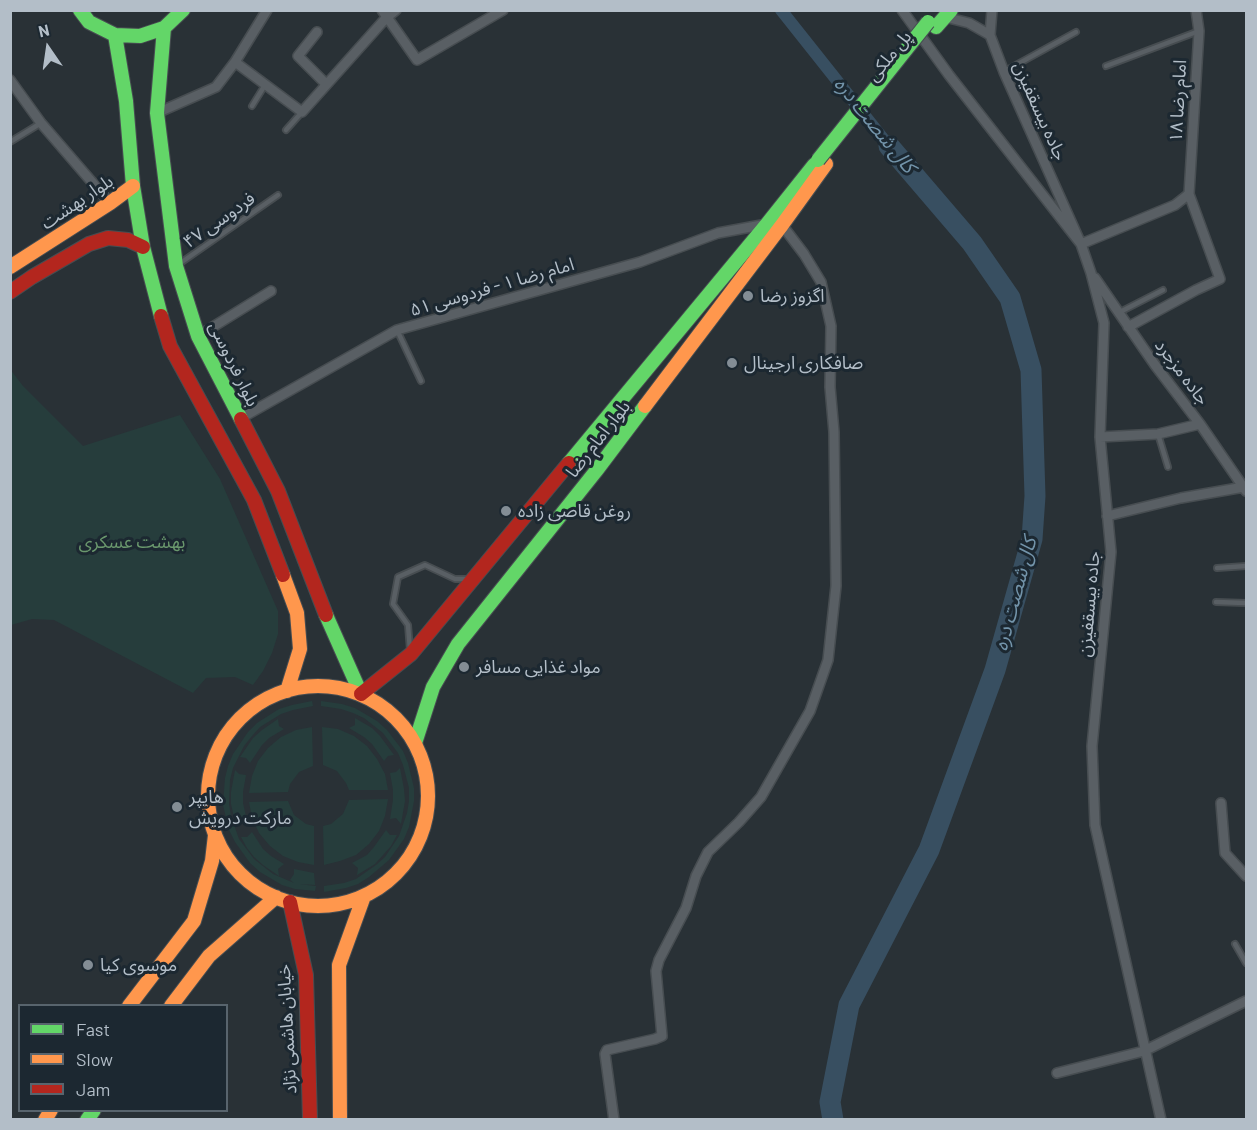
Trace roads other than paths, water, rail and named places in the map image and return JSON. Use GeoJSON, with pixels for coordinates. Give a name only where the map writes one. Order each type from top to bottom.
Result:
{"type":"FeatureCollection","features":[{"type":"Feature","properties":{"kind":"main road"},"geometry":{"type":"LineString","coordinates":[[80,10],[89,22],[115,35],[140,36],[164,28],[183,10]]}},
{"type":"Feature","properties":{"kind":"main road","name":"پل ملکی"},"geometry":{"type":"LineString","coordinates":[[822,162],[939,18]]}},
{"type":"Feature","properties":{"kind":"main road","name":"بلوار فردوسی"},"geometry":{"type":"LineString","coordinates":[[164,28],[158,112],[176,266],[198,336],[278,491],[322,607],[360,694]]}},
{"type":"Feature","properties":{"kind":"main road"},"geometry":{"type":"LineString","coordinates":[[115,35],[126,101],[133,186],[143,247],[170,346],[254,500],[297,613],[300,649],[287,691]]}},
{"type":"Feature","properties":{"kind":"main road","name":"بلوار امام رضا"},"geometry":{"type":"LineString","coordinates":[[360,694],[411,654],[767,224],[822,162]]}},
{"type":"Feature","properties":{"kind":"main road","name":"بلوار امام رضا"},"geometry":{"type":"LineString","coordinates":[[415,744],[433,687],[458,644],[596,471],[782,225],[822,162]]}},
{"type":"Feature","properties":{"kind":"main road","name":"بلوار بهشت"},"geometry":{"type":"LineString","coordinates":[[10,267],[133,186]]}},
{"type":"Feature","properties":{"kind":"main road"},"geometry":{"type":"LineString","coordinates":[[10,292],[89,244],[108,238],[128,240],[143,247]]}},
{"type":"Feature","properties":{"kind":"main road"},"geometry":{"type":"LineString","coordinates":[[576,455],[596,471]]}},
{"type":"Feature","properties":{"kind":"main road"},"geometry":{"type":"LineString","coordinates":[[316,686],[360,694],[380,705],[398,719],[422,757],[428,786],[427,816],[423,831],[410,857],[400,869],[390,880],[364,896],[335,904],[313,905],[276,897],[256,887],[239,872],[229,861],[215,835],[208,791],[210,776],[220,747],[227,734],[247,712],[273,696],[316,686]]}},
{"type":"Feature","properties":{"kind":"main road"},"geometry":{"type":"LineString","coordinates":[[130,1004],[194,921],[212,861],[215,835]]}},
{"type":"Feature","properties":{"kind":"main road"},"geometry":{"type":"LineString","coordinates":[[340,1119],[339,965],[364,896]]}},
{"type":"Feature","properties":{"kind":"main road"},"geometry":{"type":"LineString","coordinates":[[172,1004],[209,956],[276,897]]}},
{"type":"Feature","properties":{"kind":"main road","name":"خیابان هاشمی نژاد"},"geometry":{"type":"LineString","coordinates":[[291,902],[306,975],[310,1119]]}},
{"type":"Feature","properties":{"kind":"street"},"geometry":{"type":"LineString","coordinates":[[158,112],[216,87],[235,62],[267,10]]}},
{"type":"Feature","properties":{"kind":"street"},"geometry":{"type":"LineString","coordinates":[[235,62],[302,112],[384,14],[396,10]]}},
{"type":"Feature","properties":{"kind":"street"},"geometry":{"type":"LineString","coordinates":[[384,14],[417,60],[503,10]]}},
{"type":"Feature","properties":{"kind":"street"},"geometry":{"type":"LineString","coordinates":[[902,10],[949,75],[1081,244],[1175,205],[1189,194],[1220,279],[1128,327]]}},
{"type":"Feature","properties":{"kind":"street"},"geometry":{"type":"LineString","coordinates":[[939,18],[969,24],[990,35],[992,10]]}},
{"type":"Feature","properties":{"kind":"street","name":"امام رضا ۱۸"},"geometry":{"type":"LineString","coordinates":[[1189,194],[1199,31],[1196,10]]}},
{"type":"Feature","properties":{"kind":"street"},"geometry":{"type":"LineString","coordinates":[[317,32],[298,56],[326,84]]}},
{"type":"Feature","properties":{"kind":"street","name":"جاده بیسقفیزن"},"geometry":{"type":"LineString","coordinates":[[990,35],[1004,72],[1081,244],[1104,323],[1100,437],[1111,552],[1092,746],[1095,825],[1161,1119]]}},
{"type":"Feature","properties":{"kind":"street"},"geometry":{"type":"LineString","coordinates":[[10,80],[41,123],[110,203]]}},
{"type":"Feature","properties":{"kind":"street","name":"امام رضا ۱ - فردوسی ۵۱"},"geometry":{"type":"LineString","coordinates":[[240,418],[397,330],[640,262],[718,233],[767,224]]}},
{"type":"Feature","properties":{"kind":"street"},"geometry":{"type":"LineString","coordinates":[[614,1119],[605,1054],[607,1050],[662,1036],[656,971],[659,960],[686,908],[696,876],[708,852],[761,797],[810,711],[828,660],[836,586],[834,432],[830,387],[831,326],[821,282],[782,225]]}},
{"type":"Feature","properties":{"kind":"street","name":"جاده مزجرد"},"geometry":{"type":"LineString","coordinates":[[1091,273],[1245,489]]}},
{"type":"Feature","properties":{"kind":"street"},"geometry":{"type":"LineString","coordinates":[[198,336],[271,291]]}},
{"type":"Feature","properties":{"kind":"street"},"geometry":{"type":"LineString","coordinates":[[1100,437],[1158,434],[1200,424]]}},
{"type":"Feature","properties":{"kind":"street"},"geometry":{"type":"LineString","coordinates":[[1107,516],[1182,498],[1245,489]]}},
{"type":"Feature","properties":{"kind":"street"},"geometry":{"type":"LineString","coordinates":[[1221,803],[1224,853],[1246,876]]}},
{"type":"Feature","properties":{"kind":"street"},"geometry":{"type":"LineString","coordinates":[[1057,1074],[1144,1051],[1246,1001]]}},
{"type":"Feature","properties":{"kind":"lane"},"geometry":{"type":"LineString","coordinates":[[1106,66],[1199,31]]}},
{"type":"Feature","properties":{"kind":"lane"},"geometry":{"type":"LineString","coordinates":[[1004,72],[1076,32]]}},
{"type":"Feature","properties":{"kind":"lane"},"geometry":{"type":"LineString","coordinates":[[252,106],[265,85]]}},
{"type":"Feature","properties":{"kind":"lane"},"geometry":{"type":"LineString","coordinates":[[286,130],[302,112]]}},
{"type":"Feature","properties":{"kind":"lane"},"geometry":{"type":"LineString","coordinates":[[10,142],[41,123]]}},
{"type":"Feature","properties":{"kind":"lane","name":"فردوسی ۴۷"},"geometry":{"type":"LineString","coordinates":[[176,266],[278,195]]}},
{"type":"Feature","properties":{"kind":"lane"},"geometry":{"type":"LineString","coordinates":[[1118,312],[1163,290]]}},
{"type":"Feature","properties":{"kind":"lane"},"geometry":{"type":"LineString","coordinates":[[397,330],[421,381]]}},
{"type":"Feature","properties":{"kind":"lane"},"geometry":{"type":"LineString","coordinates":[[1158,434],[1168,467]]}},
{"type":"Feature","properties":{"kind":"lane"},"geometry":{"type":"LineString","coordinates":[[411,654],[408,625],[393,604],[398,577],[425,565],[455,579],[473,579]]}},
{"type":"Feature","properties":{"kind":"lane"},"geometry":{"type":"LineString","coordinates":[[1217,568],[1246,566]]}},
{"type":"Feature","properties":{"kind":"lane"},"geometry":{"type":"LineString","coordinates":[[1216,602],[1246,603]]}},
{"type":"Feature","properties":{"kind":"lane"},"geometry":{"type":"LineString","coordinates":[[1235,944],[1246,963]]}},
{"type":"Feature","properties":{"kind":"waterway","name":"کال شصت دره"},"geometry":{"type":"LineString","coordinates":[[781,10],[889,146]]}},
{"type":"Feature","properties":{"kind":"waterway","name":"کال شصت دره"},"geometry":{"type":"LineString","coordinates":[[833,1120],[830,1102],[849,1005],[929,850],[995,670],[1032,539],[1035,496],[1031,370],[1010,298],[972,243],[889,146]]}},
{"type":"Feature","properties":{"kind":"place","name":"اگزوز رضا"},"geometry":{"type":"Point","coordinates":[748,296]}},
{"type":"Feature","properties":{"kind":"place","name":"صافکاری ارجینال"},"geometry":{"type":"Point","coordinates":[732,363]}},
{"type":"Feature","properties":{"kind":"place","name":"روغن قاصی زاده"},"geometry":{"type":"Point","coordinates":[506,511]}},
{"type":"Feature","properties":{"kind":"place","name":"مواد غذایی مسافر"},"geometry":{"type":"Point","coordinates":[464,667]}},
{"type":"Feature","properties":{"kind":"place","name":"هایپر مارکت درویش"},"geometry":{"type":"Point","coordinates":[177,807]}},
{"type":"Feature","properties":{"kind":"place","name":"موسوی کیا"},"geometry":{"type":"Point","coordinates":[88,965]}},
{"type":"Feature","properties":{"kind":"park label","name":"بهشت عسکری"},"geometry":{"type":"Point","coordinates":[132,542]}}]}
